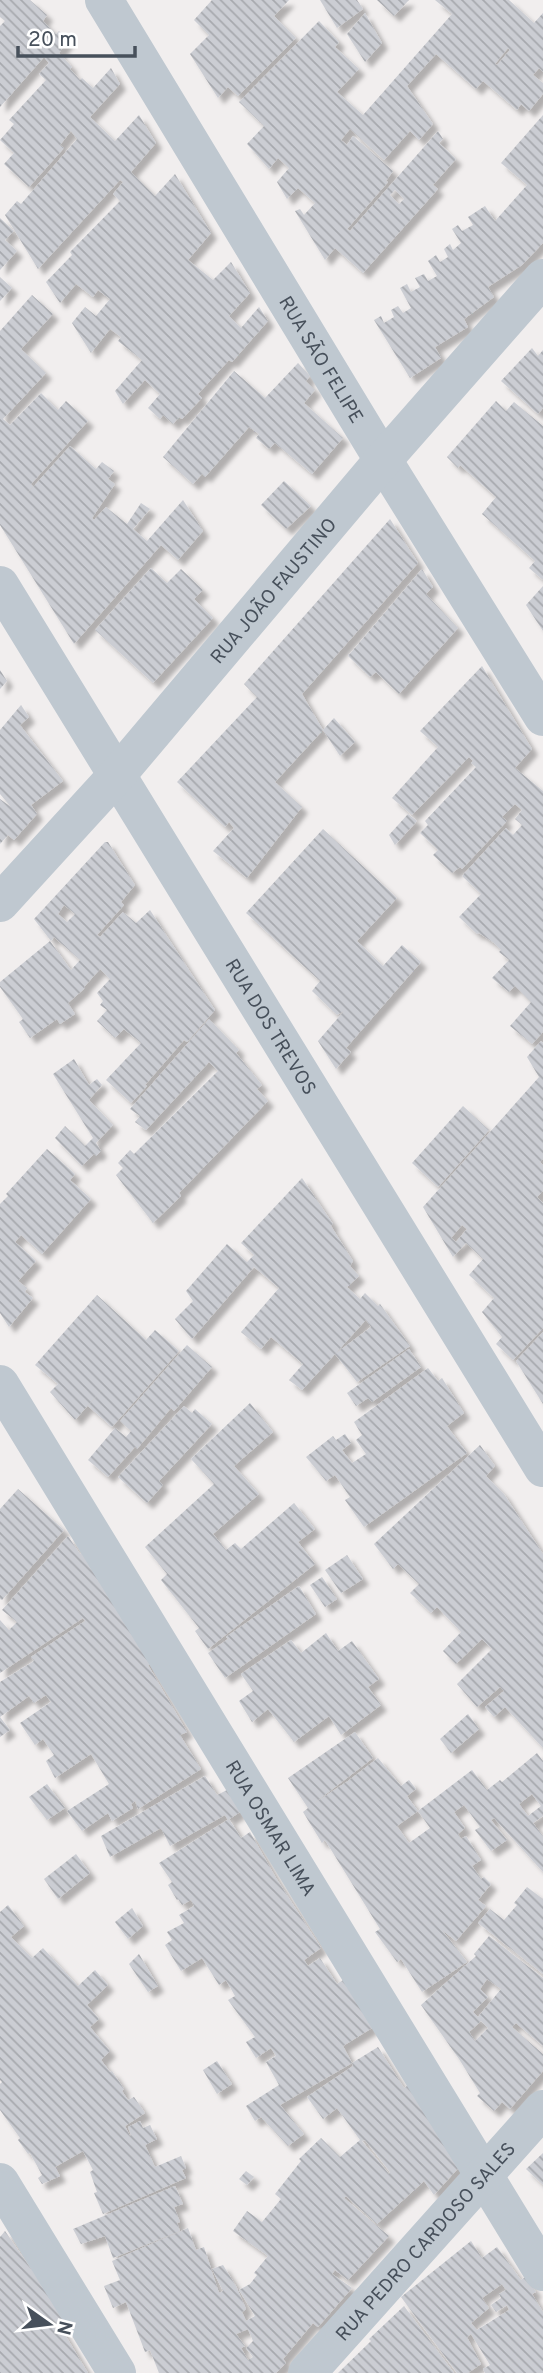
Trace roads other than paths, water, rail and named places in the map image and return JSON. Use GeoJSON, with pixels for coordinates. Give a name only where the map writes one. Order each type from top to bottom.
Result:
{"type":"FeatureCollection","features":[{"type":"Feature","properties":{"kind":"street","name":"RUA SÃO FELIPE"},"geometry":{"type":"LineString","coordinates":[[104,0],[383,460],[543,717]]}},
{"type":"Feature","properties":{"kind":"street","name":"RUA JOÃO FAUSTINO"},"geometry":{"type":"LineString","coordinates":[[0,903],[117,775],[383,460],[543,278]]}},
{"type":"Feature","properties":{"kind":"street","name":"RUA DOS TREVOS"},"geometry":{"type":"LineString","coordinates":[[0,585],[543,1468]]}},
{"type":"Feature","properties":{"kind":"street","name":"RUA OSMAR LIMA"},"geometry":{"type":"LineString","coordinates":[[0,1384],[543,2272]]}},
{"type":"Feature","properties":{"kind":"street","name":"RUA PEDRO CARDOSO SALES"},"geometry":{"type":"LineString","coordinates":[[307,2373],[543,2109]]}},
{"type":"Feature","properties":{"kind":"street"},"geometry":{"type":"LineString","coordinates":[[0,2182],[117,2373]]}}]}
